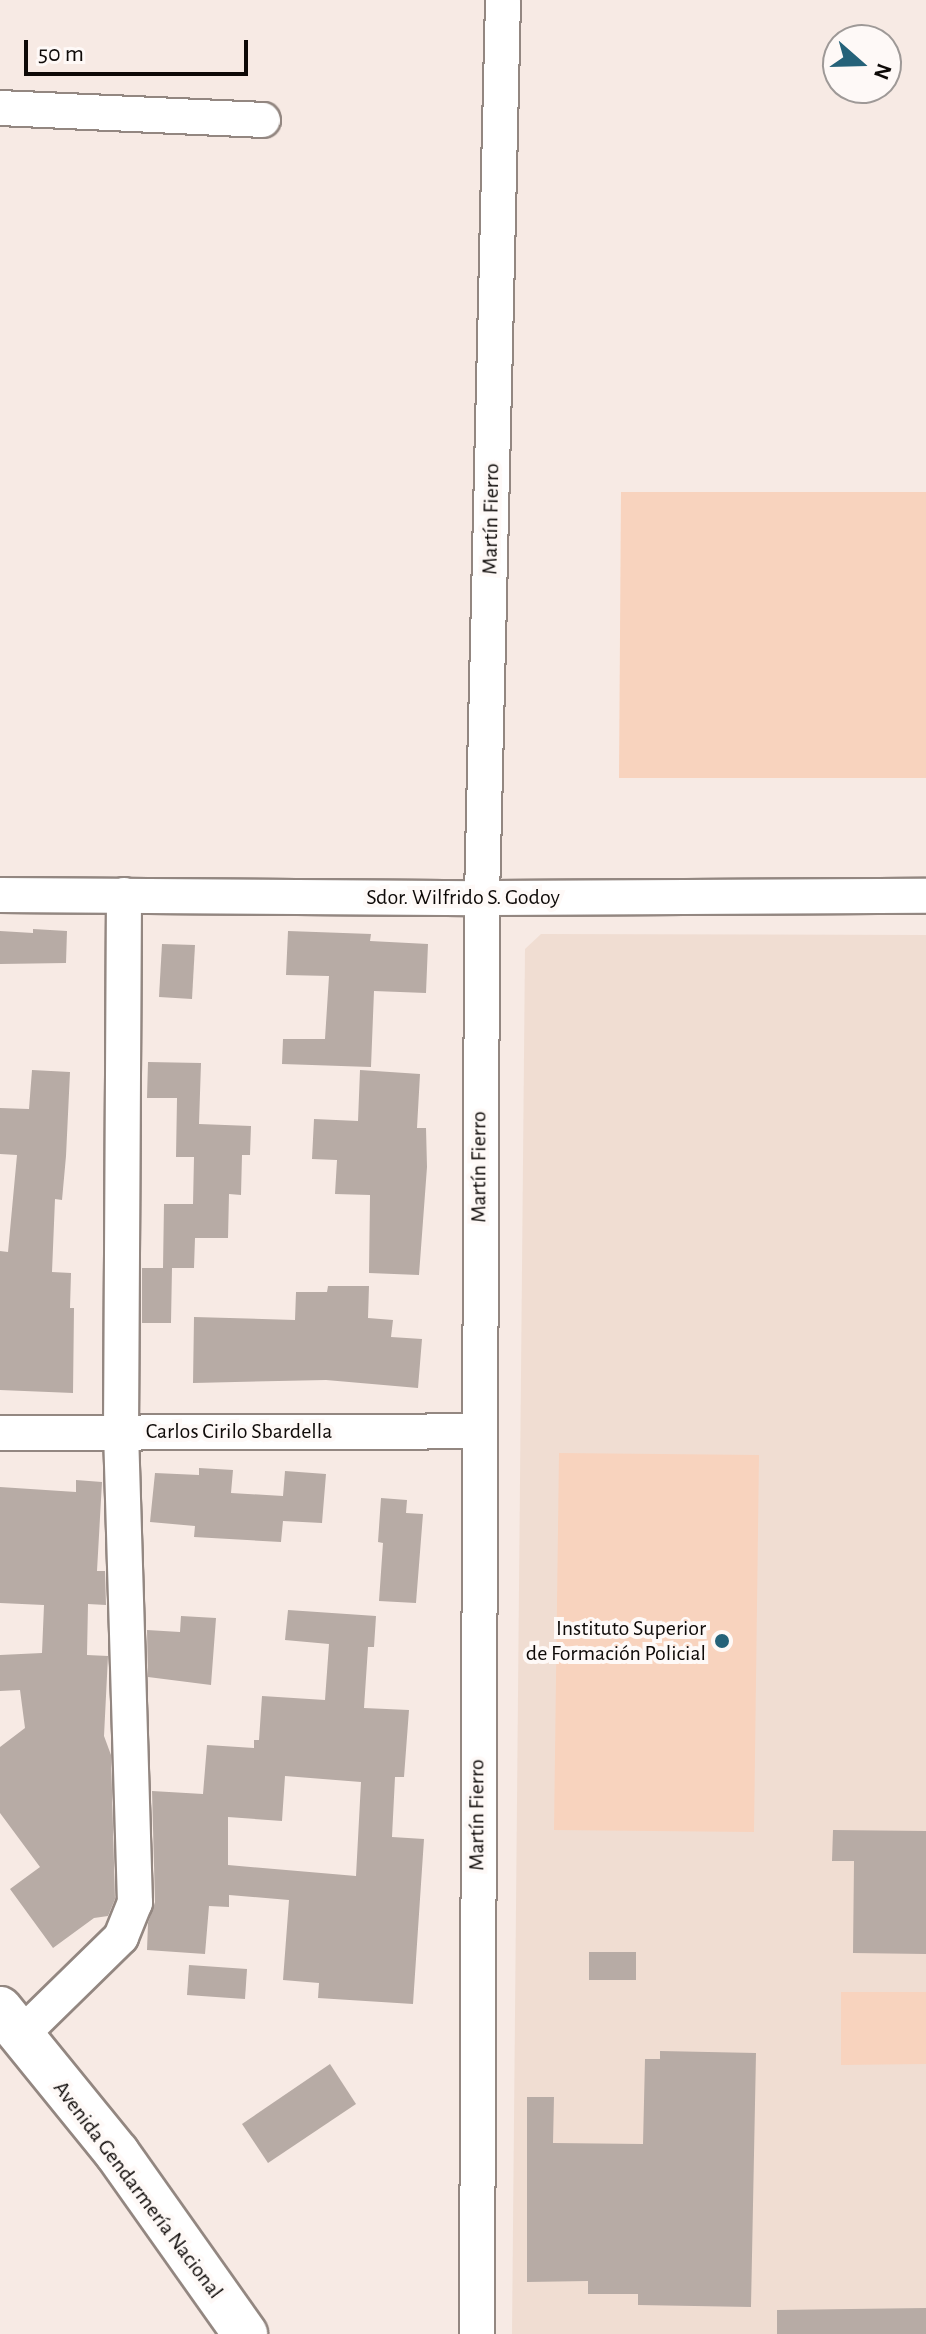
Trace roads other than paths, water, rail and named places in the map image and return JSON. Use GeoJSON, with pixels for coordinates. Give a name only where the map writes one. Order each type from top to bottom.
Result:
{"type":"FeatureCollection","features":[{"type":"Feature","properties":{"kind":"main road","name":"Avenida Gendarmería Nacional"},"geometry":{"type":"LineString","coordinates":[[10,2022],[117,2153],[245,2334]]}},
{"type":"Feature","properties":{"kind":"street","name":"Martín Fierro"},"geometry":{"type":"LineString","coordinates":[[477,2334],[477,1431],[482,898],[503,0]]}},
{"type":"Feature","properties":{"kind":"street"},"geometry":{"type":"LineString","coordinates":[[0,108],[263,120]]}},
{"type":"Feature","properties":{"kind":"street","name":"Sdor. Wilfrido S. Godoy"},"geometry":{"type":"LineString","coordinates":[[0,895],[482,898],[926,896]]}},
{"type":"Feature","properties":{"kind":"street"},"geometry":{"type":"LineString","coordinates":[[10,2022],[121,1937],[135,1903],[121,1433],[124,895]]}},
{"type":"Feature","properties":{"kind":"street","name":"Carlos Cirilo Sbardella"},"geometry":{"type":"LineString","coordinates":[[0,1433],[477,1431]]}},
{"type":"Feature","properties":{"kind":"place","name":"Instituto Superior de Formación Policial"},"geometry":{"type":"Point","coordinates":[722,1641]}}]}
